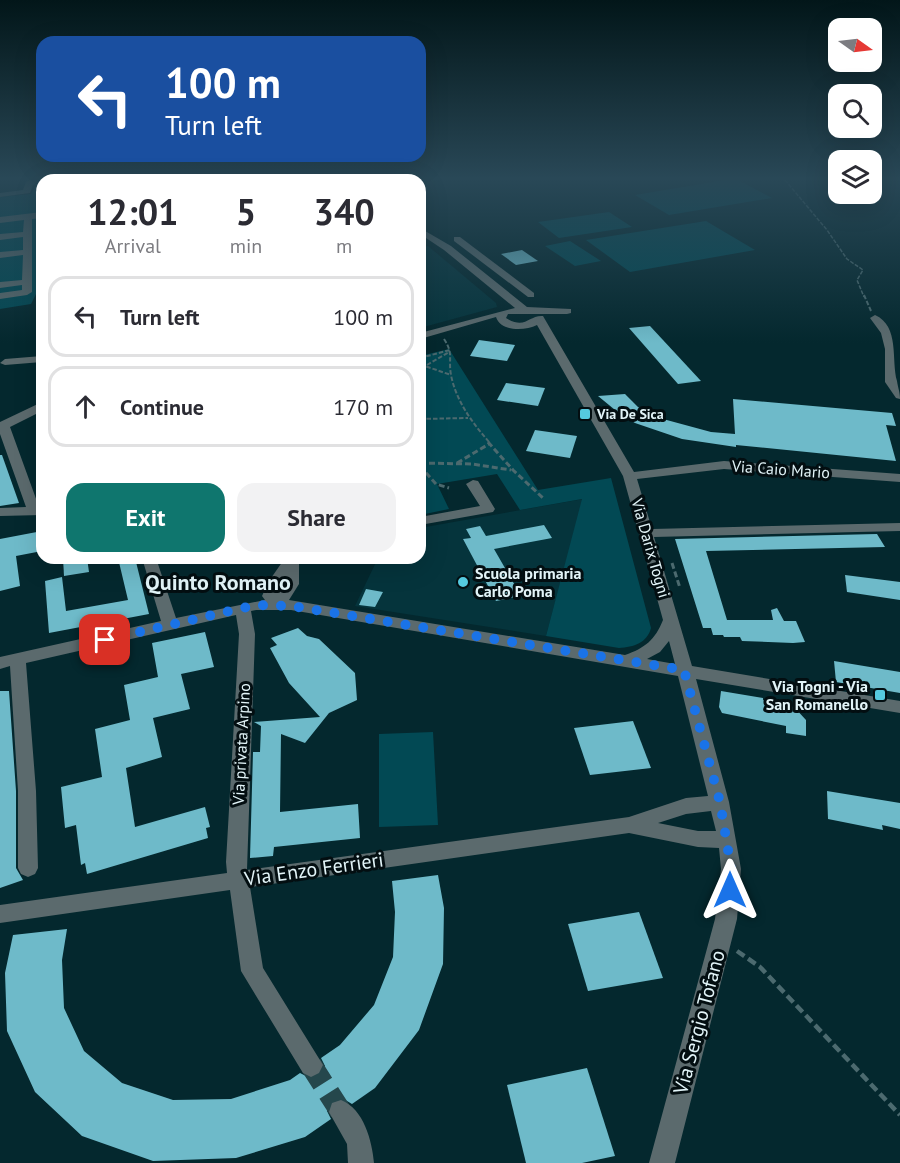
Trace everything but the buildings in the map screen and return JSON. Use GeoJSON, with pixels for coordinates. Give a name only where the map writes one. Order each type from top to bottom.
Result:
{"type":"FeatureCollection","features":[{"type":"Feature","properties":{"kind":"street"},"geometry":{"type":"LineString","coordinates":[[0,237],[25,234]]}},
{"type":"Feature","properties":{"kind":"street"},"geometry":{"type":"LineString","coordinates":[[0,296],[27,292],[29,252],[27,234]]}},
{"type":"Feature","properties":{"kind":"street"},"geometry":{"type":"LineString","coordinates":[[426,235],[449,250],[508,300],[533,315]]}},
{"type":"Feature","properties":{"kind":"street"},"geometry":{"type":"LineString","coordinates":[[457,239],[531,295]]}},
{"type":"Feature","properties":{"kind":"street"},"geometry":{"type":"LineString","coordinates":[[449,250],[467,247]]}},
{"type":"Feature","properties":{"kind":"street"},"geometry":{"type":"LineString","coordinates":[[0,255],[29,252]]}},
{"type":"Feature","properties":{"kind":"street"},"geometry":{"type":"LineString","coordinates":[[0,285],[27,282]]}},
{"type":"Feature","properties":{"kind":"street"},"geometry":{"type":"LineString","coordinates":[[497,290],[518,285]]}},
{"type":"Feature","properties":{"kind":"street"},"geometry":{"type":"LineString","coordinates":[[506,316],[508,300]]}},
{"type":"Feature","properties":{"kind":"street"},"geometry":{"type":"LineString","coordinates":[[426,334],[506,316],[563,311]]}},
{"type":"Feature","properties":{"kind":"street"},"geometry":{"type":"LineString","coordinates":[[525,326],[533,315]]}},
{"type":"Feature","properties":{"kind":"street","name":"Via Darix Togni"},"geometry":{"type":"LineString","coordinates":[[533,315],[552,339],[630,476],[684,670]]}},
{"type":"Feature","properties":{"kind":"street"},"geometry":{"type":"LineString","coordinates":[[506,316],[552,339]]}},
{"type":"Feature","properties":{"kind":"street"},"geometry":{"type":"LineString","coordinates":[[875,318],[886,333],[890,349],[891,382],[900,396]]}},
{"type":"Feature","properties":{"kind":"street"},"geometry":{"type":"LineString","coordinates":[[6,362],[36,360]]}},
{"type":"Feature","properties":{"kind":"street"},"geometry":{"type":"LineString","coordinates":[[36,409],[4,424],[2,431],[36,507]]}},
{"type":"Feature","properties":{"kind":"street","name":"Via Caio Mario"},"geometry":{"type":"LineString","coordinates":[[621,459],[663,474]]}},
{"type":"Feature","properties":{"kind":"street","name":"Via Caio Mario"},"geometry":{"type":"LineString","coordinates":[[630,476],[663,474],[714,466],[752,466],[900,478]]}},
{"type":"Feature","properties":{"kind":"street","name":"Via Caio Mario"},"geometry":{"type":"LineString","coordinates":[[636,495],[663,474]]}},
{"type":"Feature","properties":{"kind":"street"},"geometry":{"type":"LineString","coordinates":[[426,520],[488,508],[473,484]]}},
{"type":"Feature","properties":{"kind":"street"},"geometry":{"type":"LineString","coordinates":[[0,512],[36,511]]}},
{"type":"Feature","properties":{"kind":"street"},"geometry":{"type":"LineString","coordinates":[[647,533],[900,527]]}},
{"type":"Feature","properties":{"kind":"street"},"geometry":{"type":"LineString","coordinates":[[152,564],[170,625]]}},
{"type":"Feature","properties":{"kind":"street"},"geometry":{"type":"LineString","coordinates":[[275,605],[289,591],[294,579],[292,564]]}},
{"type":"Feature","properties":{"kind":"street"},"geometry":{"type":"LineString","coordinates":[[28,868],[27,791],[9,661],[243,608],[275,605],[306,607],[900,707]]}},
{"type":"Feature","properties":{"kind":"street","name":"Via privata Arpino"},"geometry":{"type":"LineString","coordinates":[[243,608],[247,633],[237,879],[252,971],[311,1065]]}},
{"type":"Feature","properties":{"kind":"street","name":"Via Darix Togni"},"geometry":{"type":"LineString","coordinates":[[622,662],[644,655],[659,646],[671,620]]}},
{"type":"Feature","properties":{"kind":"street","name":"Via Sergio Tofano"},"geometry":{"type":"LineString","coordinates":[[662,1163],[721,940],[730,890],[731,868],[720,802],[684,670]]}},
{"type":"Feature","properties":{"kind":"street","name":"Via Enzo Ferrieri"},"geometry":{"type":"LineString","coordinates":[[0,914],[629,825],[686,806],[720,802]]}},
{"type":"Feature","properties":{"kind":"street","name":"Via Enzo Ferrieri"},"geometry":{"type":"LineString","coordinates":[[629,825],[698,839],[728,840]]}},
{"type":"Feature","properties":{"kind":"street"},"geometry":{"type":"LineString","coordinates":[[341,1112],[359,1141],[361,1163]]}},
{"type":"Feature","properties":{"kind":"path"},"geometry":{"type":"LineString","coordinates":[[830,234],[847,259],[863,270],[856,280],[875,318]]}},
{"type":"Feature","properties":{"kind":"path"},"geometry":{"type":"LineString","coordinates":[[443,338],[451,351],[451,375],[468,417],[513,470],[543,498]]}},
{"type":"Feature","properties":{"kind":"path"},"geometry":{"type":"LineString","coordinates":[[426,357],[451,351]]}},
{"type":"Feature","properties":{"kind":"path"},"geometry":{"type":"LineString","coordinates":[[426,366],[440,360],[451,351]]}},
{"type":"Feature","properties":{"kind":"path"},"geometry":{"type":"LineString","coordinates":[[426,366],[451,375]]}},
{"type":"Feature","properties":{"kind":"path"},"geometry":{"type":"LineString","coordinates":[[426,419],[468,417]]}},
{"type":"Feature","properties":{"kind":"path"},"geometry":{"type":"LineString","coordinates":[[455,464],[489,444]]}},
{"type":"Feature","properties":{"kind":"path"},"geometry":{"type":"LineString","coordinates":[[426,465],[455,464],[513,470]]}},
{"type":"Feature","properties":{"kind":"path"},"geometry":{"type":"LineString","coordinates":[[426,472],[436,484],[449,489]]}},
{"type":"Feature","properties":{"kind":"path"},"geometry":{"type":"LineString","coordinates":[[672,563],[680,588]]}},
{"type":"Feature","properties":{"kind":"path"},"geometry":{"type":"LineString","coordinates":[[721,940],[760,967],[900,1115]]}},
{"type":"Feature","properties":{"kind":"shaded area"},"geometry":{"type":"Polygon","coordinates":[[[0,234],[36,234],[36,294],[31,304],[0,309],[0,234]]]}},
{"type":"Feature","properties":{"kind":"shaded area"},"geometry":{"type":"Polygon","coordinates":[[[554,234],[584,234],[559,238],[554,234]]]}},
{"type":"Feature","properties":{"kind":"shaded area"},"geometry":{"type":"Polygon","coordinates":[[[622,234],[728,234],[755,250],[630,272],[586,240],[622,234]]]}},
{"type":"Feature","properties":{"kind":"shaded area"},"geometry":{"type":"Polygon","coordinates":[[[570,241],[601,261],[575,266],[545,246],[570,241]]]}},
{"type":"Feature","properties":{"kind":"shaded area"},"geometry":{"type":"Polygon","coordinates":[[[426,246],[496,303],[497,307],[426,326],[426,246]]]}},
{"type":"Feature","properties":{"kind":"shaded area"},"geometry":{"type":"Polygon","coordinates":[[[449,349],[538,490],[611,478],[651,628],[643,641],[630,647],[619,648],[546,636],[582,499],[520,510],[497,474],[437,484],[449,509],[426,514],[426,355],[449,349]]]}},
{"type":"Feature","properties":{"kind":"shaded area","name":"Scuola primaria Carlo Poma"},"geometry":{"type":"Polygon","coordinates":[[[583,499],[546,636],[355,606],[375,564],[426,564],[426,527],[583,499]]]}},
{"type":"Feature","properties":{"kind":"shaded area"},"geometry":{"type":"Polygon","coordinates":[[[433,732],[438,825],[379,827],[379,734],[433,732]]]}},
{"type":"Feature","properties":{"kind":"tunnel"},"geometry":{"type":"LineString","coordinates":[[311,1065],[341,1112]]}},
{"type":"Feature","properties":{"kind":"place","name":"Via De Sica"},"geometry":{"type":"Point","coordinates":[585,414]}},
{"type":"Feature","properties":{"kind":"place","name":"Scuola primaria Carlo Poma"},"geometry":{"type":"Point","coordinates":[463,582]}},
{"type":"Feature","properties":{"kind":"place","name":"Via Togni - Via San Romanello"},"geometry":{"type":"Point","coordinates":[880,695]}},
{"type":"Feature","properties":{"kind":"district","name":"Quinto Romano"},"geometry":{"type":"Point","coordinates":[218,582]}},
{"type":"Feature","properties":{"kind":"route"},"geometry":{"type":"LineString","coordinates":[[105,640],[256,605],[275,605],[306,607],[622,662],[684,670],[728,840],[731,868],[730,890]]}}]}
